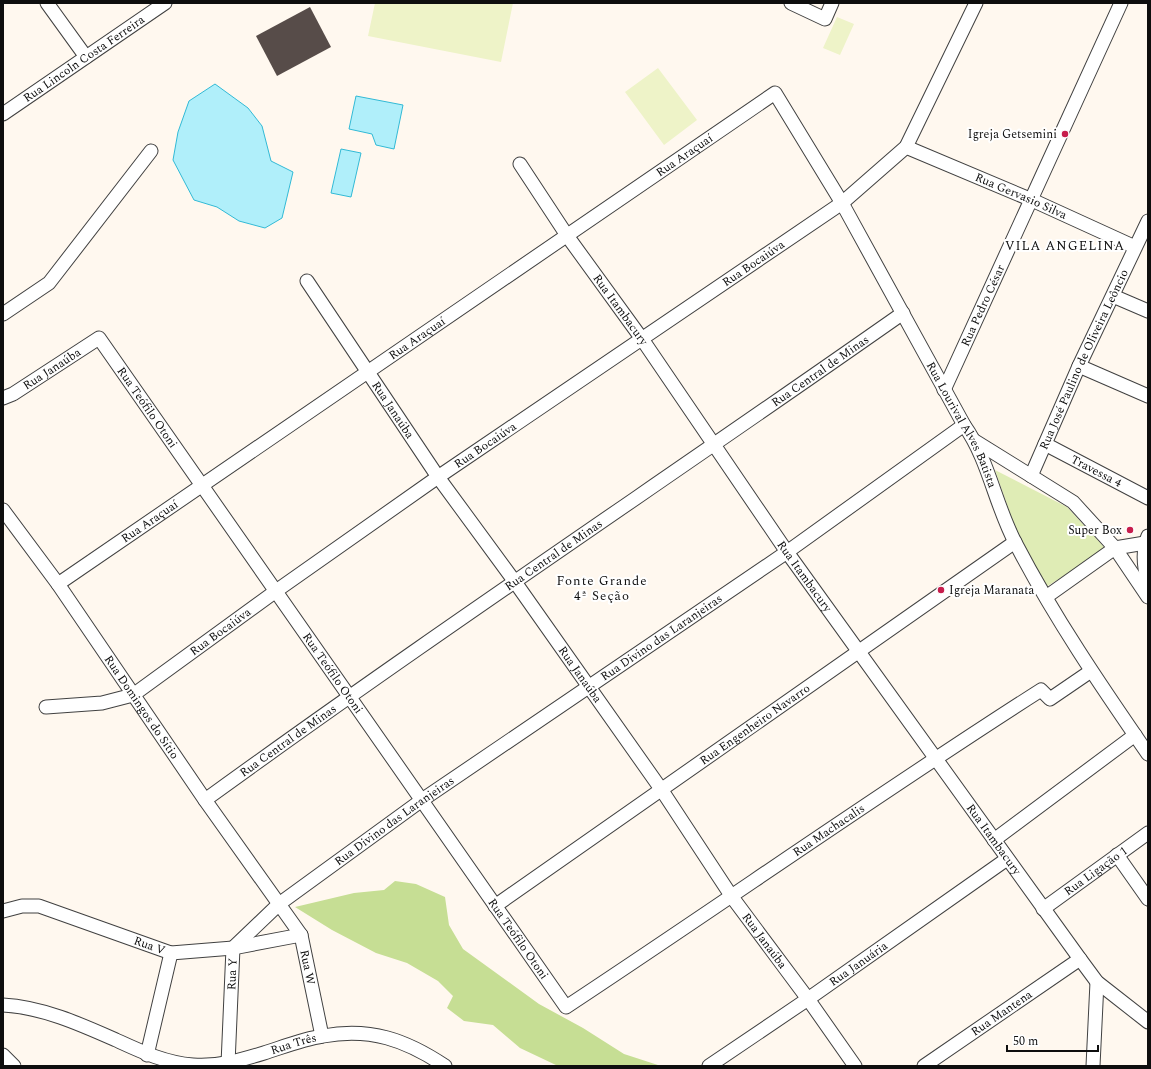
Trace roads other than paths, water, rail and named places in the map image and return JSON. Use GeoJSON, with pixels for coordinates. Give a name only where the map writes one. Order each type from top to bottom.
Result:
{"type":"FeatureCollection","features":[{"type":"Feature","properties":{"kind":"street"},"geometry":{"type":"LineString","coordinates":[[47,3],[86,57]]}},
{"type":"Feature","properties":{"kind":"street","name":"Rua Lincoln Costa Ferreira"},"geometry":{"type":"LineString","coordinates":[[3,114],[165,3]]}},
{"type":"Feature","properties":{"kind":"street"},"geometry":{"type":"LineString","coordinates":[[790,3],[825,19],[832,3]]}},
{"type":"Feature","properties":{"kind":"street"},"geometry":{"type":"LineString","coordinates":[[906,147],[976,3]]}},
{"type":"Feature","properties":{"kind":"street","name":"Rua Pedro César"},"geometry":{"type":"LineString","coordinates":[[944,390],[1121,3]]}},
{"type":"Feature","properties":{"kind":"street","name":"Rua Lourival Alves Batista"},"geometry":{"type":"LineString","coordinates":[[775,93],[842,203],[944,390],[975,441],[1015,542],[1046,597],[1091,671],[1148,754]]}},
{"type":"Feature","properties":{"kind":"street","name":"Rua Araçuaí"},"geometry":{"type":"LineString","coordinates":[[58,584],[568,237],[775,93]]}},
{"type":"Feature","properties":{"kind":"street","name":"Rua Gervasio Silva"},"geometry":{"type":"LineString","coordinates":[[906,147],[1032,200],[1135,247]]}},
{"type":"Feature","properties":{"kind":"street","name":"Rua Bocaiúva"},"geometry":{"type":"LineString","coordinates":[[133,695],[276,591],[438,477],[842,203],[906,147]]}},
{"type":"Feature","properties":{"kind":"street"},"geometry":{"type":"LineString","coordinates":[[3,314],[49,283],[151,151]]}},
{"type":"Feature","properties":{"kind":"street","name":"Rua Itambacury"},"geometry":{"type":"LineString","coordinates":[[520,164],[568,237],[642,339],[787,552],[1080,960],[1098,982],[1148,1022]]}},
{"type":"Feature","properties":{"kind":"street","name":"Rua José Paulino de Oliveira Leôncio"},"geometry":{"type":"LineString","coordinates":[[1031,476],[1079,366],[1148,221]]}},
{"type":"Feature","properties":{"kind":"street","name":"Rua Janaúba"},"geometry":{"type":"LineString","coordinates":[[307,281],[438,477],[515,582],[588,687],[662,789],[732,897],[808,999],[855,1066]]}},
{"type":"Feature","properties":{"kind":"street"},"geometry":{"type":"LineString","coordinates":[[1113,296],[1148,311]]}},
{"type":"Feature","properties":{"kind":"street","name":"Rua Central de Minas"},"geometry":{"type":"LineString","coordinates":[[205,800],[349,696],[715,445],[903,313]]}},
{"type":"Feature","properties":{"kind":"street","name":"Rua Janaúba"},"geometry":{"type":"LineString","coordinates":[[3,398],[13,394],[99,338]]}},
{"type":"Feature","properties":{"kind":"street","name":"Rua Teófilo Otoni"},"geometry":{"type":"LineString","coordinates":[[99,338],[566,1007]]}},
{"type":"Feature","properties":{"kind":"street"},"geometry":{"type":"LineString","coordinates":[[1079,366],[1148,396]]}},
{"type":"Feature","properties":{"kind":"street","name":"Rua Divino das Laranjeiras"},"geometry":{"type":"LineString","coordinates":[[279,904],[422,800],[787,552],[964,425]]}},
{"type":"Feature","properties":{"kind":"street"},"geometry":{"type":"LineString","coordinates":[[975,441],[1073,502],[1115,548],[1148,597]]}},
{"type":"Feature","properties":{"kind":"street","name":"Travessa 4"},"geometry":{"type":"LineString","coordinates":[[1045,444],[1148,498]]}},
{"type":"Feature","properties":{"kind":"street","name":"Rua Domingos do Sítio"},"geometry":{"type":"LineString","coordinates":[[3,510],[58,584],[205,800],[279,904]]}},
{"type":"Feature","properties":{"kind":"street"},"geometry":{"type":"LineString","coordinates":[[1046,597],[1115,548],[1147,539],[1145,571],[1148,583]]}},
{"type":"Feature","properties":{"kind":"street","name":"Rua Engenheiro Navarro"},"geometry":{"type":"LineString","coordinates":[[495,906],[1015,542]]}},
{"type":"Feature","properties":{"kind":"street","name":"Rua Machacalis"},"geometry":{"type":"LineString","coordinates":[[566,1007],[732,897],[935,758],[1041,690],[1050,699],[1091,671]]}},
{"type":"Feature","properties":{"kind":"street"},"geometry":{"type":"LineString","coordinates":[[46,707],[102,703],[133,695]]}},
{"type":"Feature","properties":{"kind":"street"},"geometry":{"type":"LineString","coordinates":[[994,840],[1135,735]]}},
{"type":"Feature","properties":{"kind":"street","name":"Rua Ligação 1"},"geometry":{"type":"LineString","coordinates":[[1043,909],[1148,833]]}},
{"type":"Feature","properties":{"kind":"street"},"geometry":{"type":"LineString","coordinates":[[1117,855],[1148,898]]}},
{"type":"Feature","properties":{"kind":"street","name":"Rua Januária"},"geometry":{"type":"LineString","coordinates":[[709,1066],[808,999],[1007,858]]}},
{"type":"Feature","properties":{"kind":"street","name":"Rua W"},"geometry":{"type":"LineString","coordinates":[[279,904],[300,935],[322,1036]]}},
{"type":"Feature","properties":{"kind":"street","name":"Rua Y"},"geometry":{"type":"LineString","coordinates":[[228,1064],[233,948],[279,904]]}},
{"type":"Feature","properties":{"kind":"street","name":"Rua V"},"geometry":{"type":"LineString","coordinates":[[3,912],[22,906],[39,906],[171,953],[233,948],[300,935]]}},
{"type":"Feature","properties":{"kind":"street"},"geometry":{"type":"LineString","coordinates":[[147,1055],[171,953]]}},
{"type":"Feature","properties":{"kind":"street","name":"Rua Mantena"},"geometry":{"type":"LineString","coordinates":[[924,1066],[1080,960]]}},
{"type":"Feature","properties":{"kind":"street"},"geometry":{"type":"LineString","coordinates":[[1093,1066],[1098,982]]}},
{"type":"Feature","properties":{"kind":"street","name":"Rua Três"},"geometry":{"type":"LineString","coordinates":[[3,1005],[17,1006],[55,1015],[147,1055],[193,1065],[228,1064],[322,1036],[352,1032],[386,1036],[425,1052],[445,1066]]}},
{"type":"Feature","properties":{"kind":"street"},"geometry":{"type":"LineString","coordinates":[[3,1055],[14,1066]]}},
{"type":"Feature","properties":{"kind":"water"},"geometry":{"type":"Polygon","coordinates":[[[215,84],[248,108],[262,126],[271,161],[293,172],[282,218],[265,228],[239,221],[217,207],[194,200],[173,160],[178,132],[189,101],[215,84]]]}},
{"type":"Feature","properties":{"kind":"water"},"geometry":{"type":"Polygon","coordinates":[[[356,96],[403,105],[394,149],[376,145],[372,134],[349,129],[356,96]]]}},
{"type":"Feature","properties":{"kind":"water"},"geometry":{"type":"Polygon","coordinates":[[[341,149],[361,153],[351,197],[331,193],[341,149]]]}},
{"type":"Feature","properties":{"kind":"place","name":"Igreja Getsemini"},"geometry":{"type":"Point","coordinates":[1065,134]}},
{"type":"Feature","properties":{"kind":"place","name":"Super Box"},"geometry":{"type":"Point","coordinates":[1130,530]}},
{"type":"Feature","properties":{"kind":"place","name":"Igreja Maranata"},"geometry":{"type":"Point","coordinates":[941,590]}},
{"type":"Feature","properties":{"kind":"district","name":"VILA ANGELINA"},"geometry":{"type":"Point","coordinates":[1065,246]}},
{"type":"Feature","properties":{"kind":"district","name":"Fonte Grande 4ª Seção"},"geometry":{"type":"Point","coordinates":[602,588]}}]}
